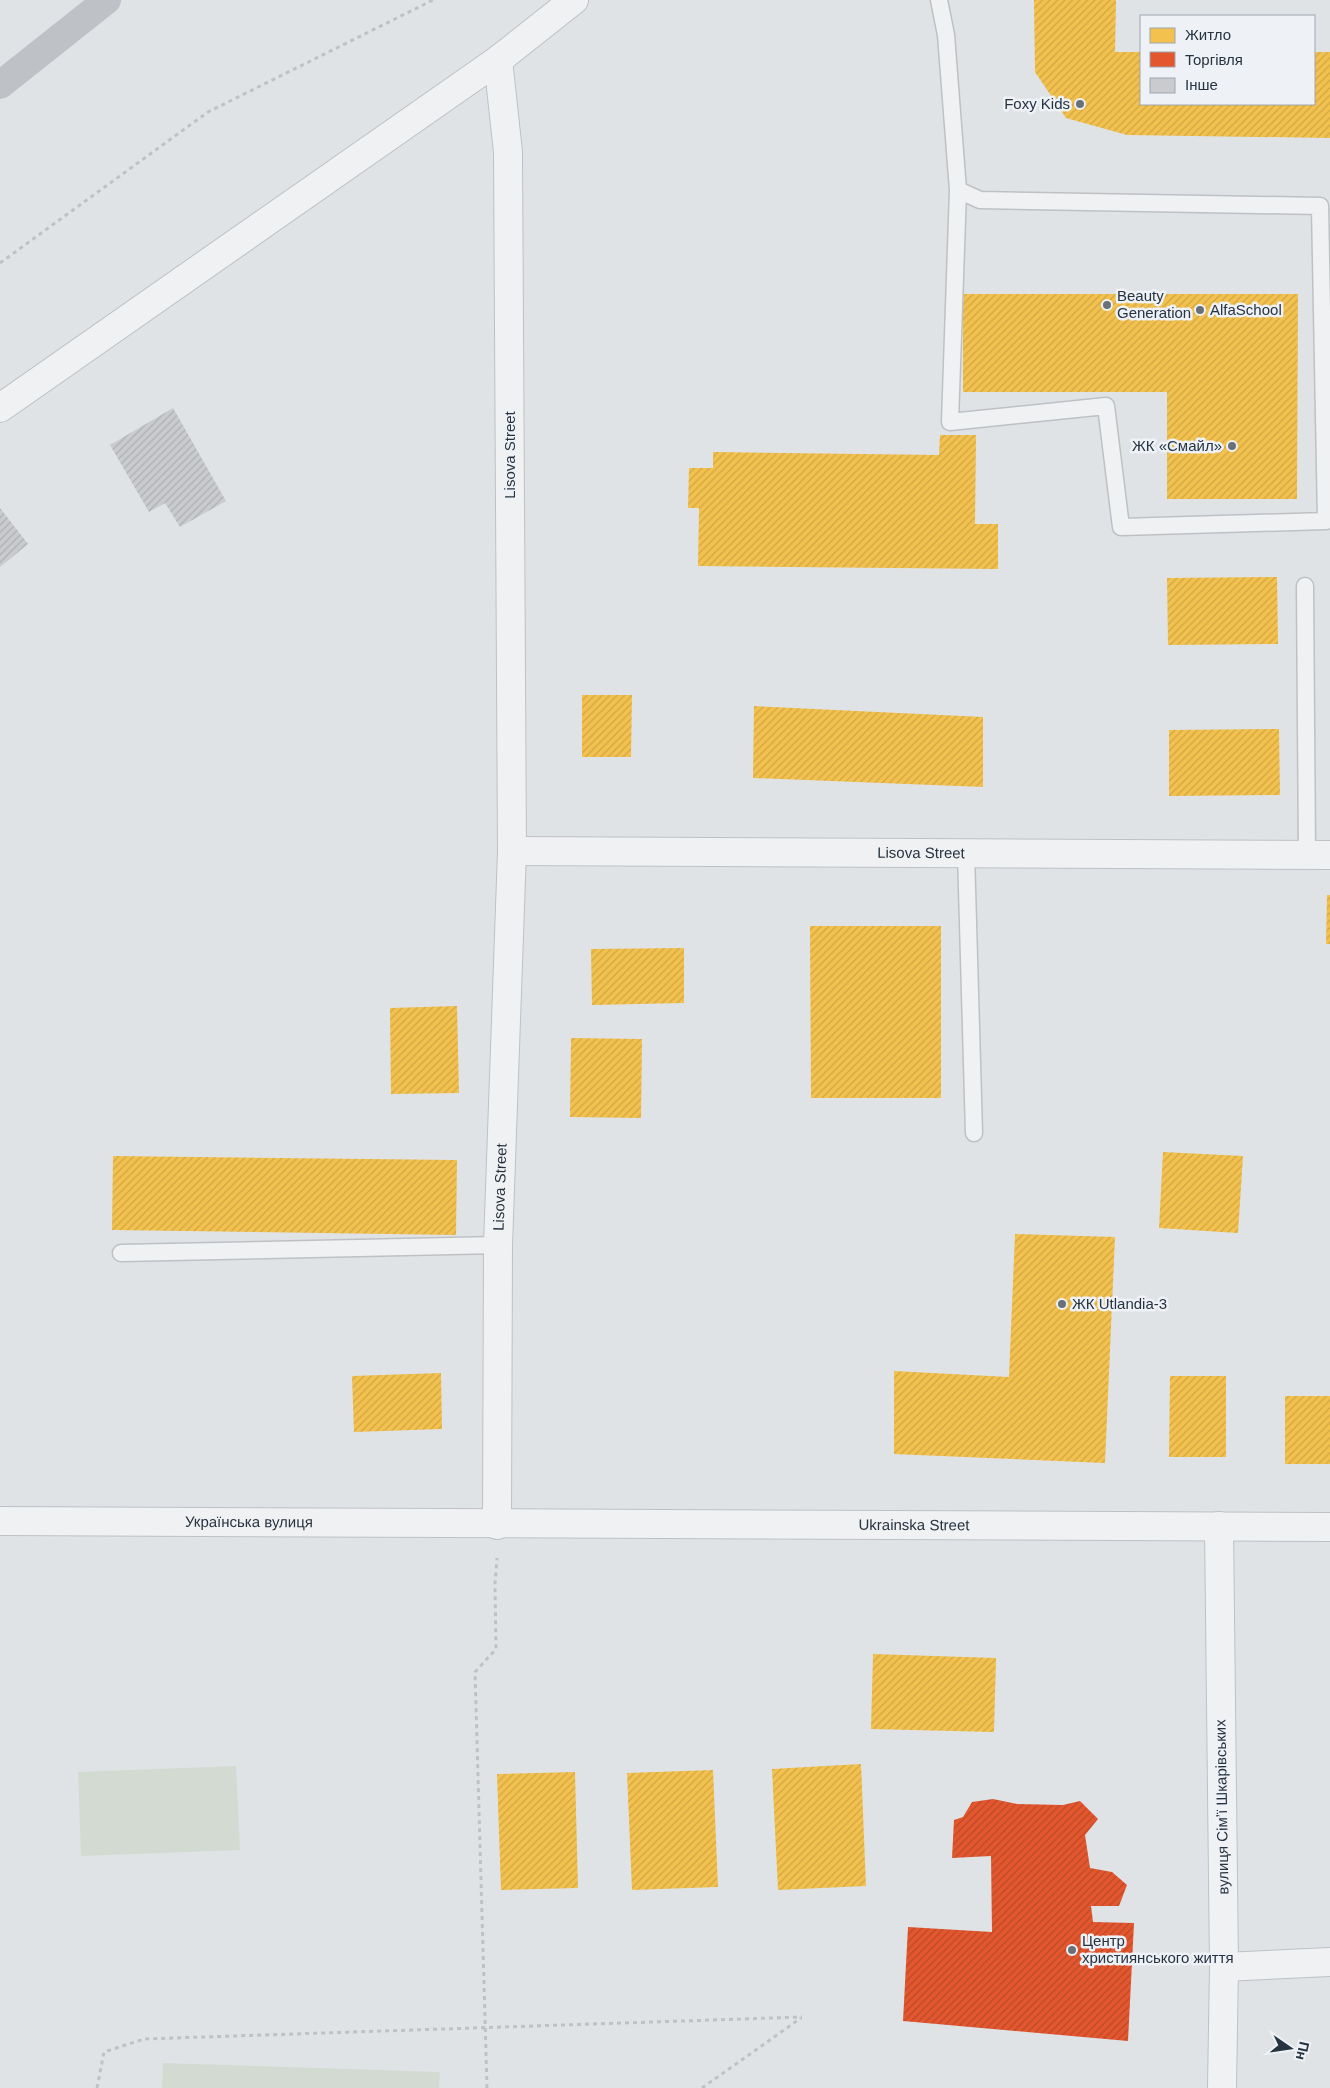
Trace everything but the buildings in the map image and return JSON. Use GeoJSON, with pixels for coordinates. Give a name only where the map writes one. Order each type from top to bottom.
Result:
{"type":"FeatureCollection","features":[{"type":"Feature","properties":{"kind":"main road"},"geometry":{"type":"LineString","coordinates":[[0,85],[107,0]]}},
{"type":"Feature","properties":{"kind":"street"},"geometry":{"type":"LineString","coordinates":[[0,408],[498,60],[574,0]]}},
{"type":"Feature","properties":{"kind":"street","name":"Lisova Street"},"geometry":{"type":"LineString","coordinates":[[497,1525],[498,1245],[512,851],[508,152],[498,60]]}},
{"type":"Feature","properties":{"kind":"street","name":"Lisova Street"},"geometry":{"type":"LineString","coordinates":[[512,851],[1319,855]]}},
{"type":"Feature","properties":{"kind":"street","name":"Українська вулиця"},"geometry":{"type":"LineString","coordinates":[[0,1521],[497,1525]]}},
{"type":"Feature","properties":{"kind":"street","name":"Ukrainska Street"},"geometry":{"type":"LineString","coordinates":[[497,1525],[1330,1527]]}},
{"type":"Feature","properties":{"kind":"street","name":"вулиця Сімʼї Шкарівських"},"geometry":{"type":"LineString","coordinates":[[1219,1526],[1224,1967],[1222,2088]]}},
{"type":"Feature","properties":{"kind":"street"},"geometry":{"type":"LineString","coordinates":[[1224,1967],[1330,1962]]}},
{"type":"Feature","properties":{"kind":"lane"},"geometry":{"type":"LineString","coordinates":[[939,0],[946,35],[958,190],[950,422],[1106,406],[1121,527],[1326,521],[1325,206],[980,200],[958,190]]}},
{"type":"Feature","properties":{"kind":"lane"},"geometry":{"type":"LineString","coordinates":[[1305,586],[1319,855]]}},
{"type":"Feature","properties":{"kind":"lane"},"geometry":{"type":"LineString","coordinates":[[966,853],[974,1133]]}},
{"type":"Feature","properties":{"kind":"lane"},"geometry":{"type":"LineString","coordinates":[[121,1253],[498,1245]]}},
{"type":"Feature","properties":{"kind":"path"},"geometry":{"type":"LineString","coordinates":[[0,264],[208,112],[433,0]]}},
{"type":"Feature","properties":{"kind":"path"},"geometry":{"type":"LineString","coordinates":[[487,2088],[475,1672],[496,1649],[497,1525]]}},
{"type":"Feature","properties":{"kind":"path"},"geometry":{"type":"LineString","coordinates":[[96,2088],[104,2052],[144,2040],[802,2018],[702,2088]]}},
{"type":"Feature","properties":{"kind":"shaded area"},"geometry":{"type":"Polygon","coordinates":[[[236,1766],[240,1850],[81,1856],[78,1772],[236,1766]]]}},
{"type":"Feature","properties":{"kind":"shaded area"},"geometry":{"type":"Polygon","coordinates":[[[163,2063],[440,2072],[439,2088],[162,2088],[163,2063]]]}},
{"type":"Feature","properties":{"kind":"place","name":"Foxy Kids"},"geometry":{"type":"Point","coordinates":[1080,104]}},
{"type":"Feature","properties":{"kind":"place","name":"Beauty Generation"},"geometry":{"type":"Point","coordinates":[1107,305]}},
{"type":"Feature","properties":{"kind":"place","name":"AlfaSchool"},"geometry":{"type":"Point","coordinates":[1200,310]}},
{"type":"Feature","properties":{"kind":"place","name":"ЖК «Смайл»"},"geometry":{"type":"Point","coordinates":[1232,446]}},
{"type":"Feature","properties":{"kind":"place","name":"ЖК Utlandia-3"},"geometry":{"type":"Point","coordinates":[1062,1304]}},
{"type":"Feature","properties":{"kind":"place","name":"Центр християнського життя"},"geometry":{"type":"Point","coordinates":[1072,1950]}}]}
